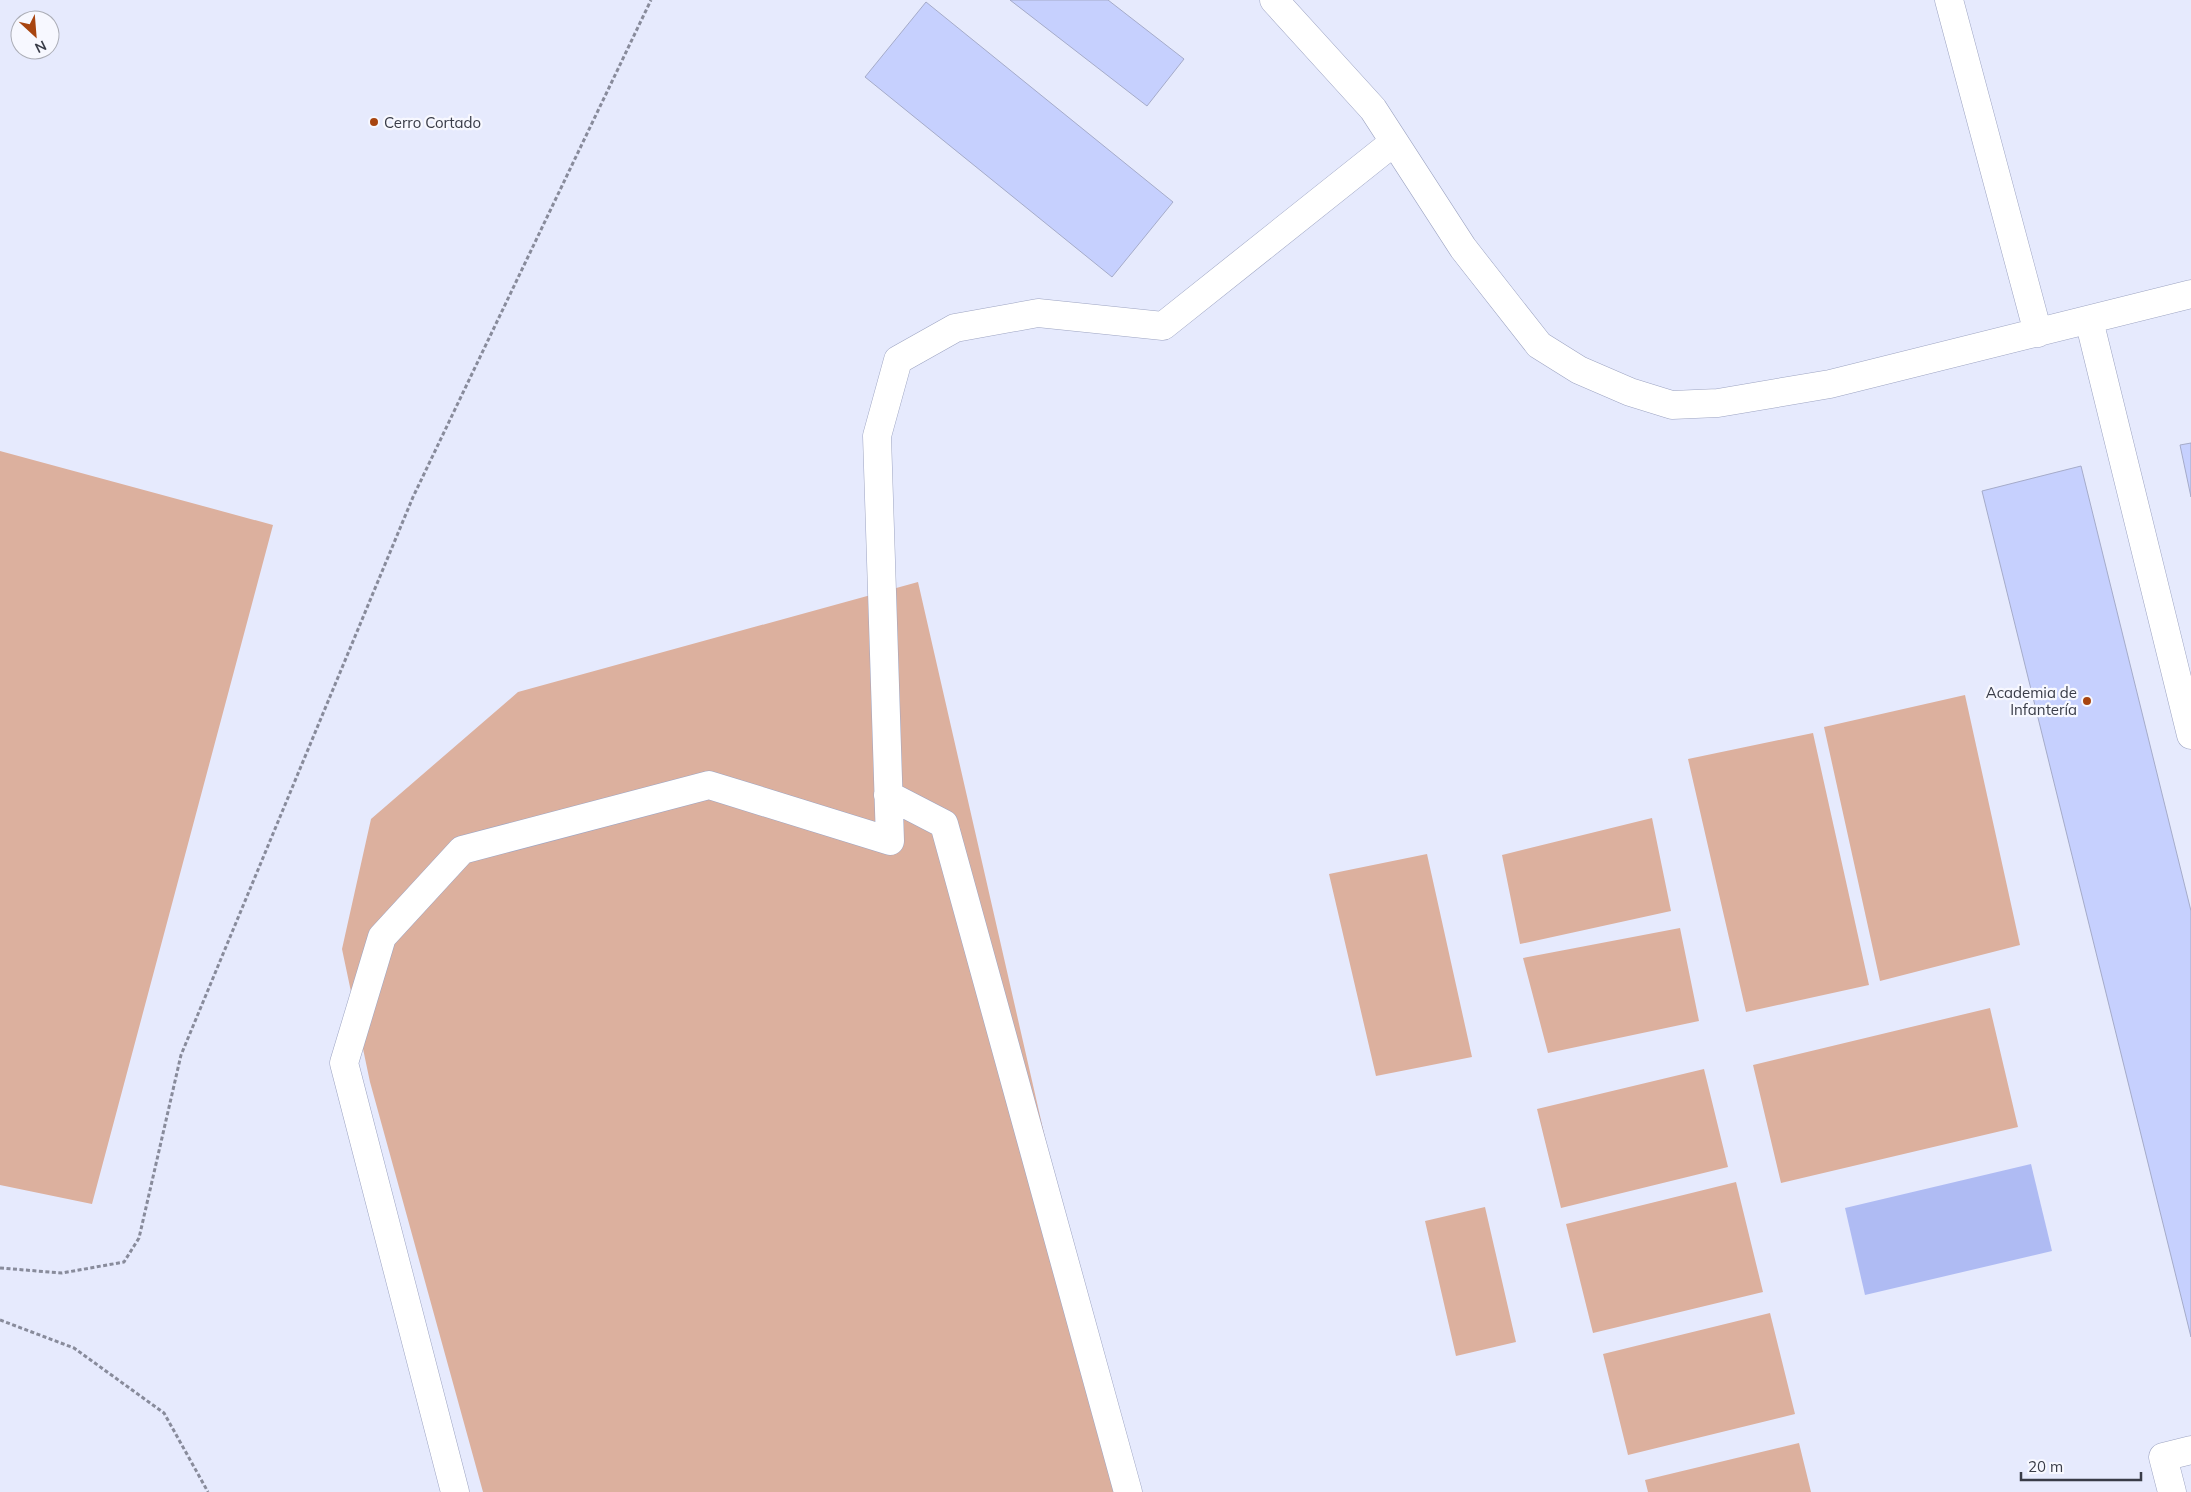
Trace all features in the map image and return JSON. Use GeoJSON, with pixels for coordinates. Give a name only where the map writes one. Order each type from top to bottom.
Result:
{"type":"FeatureCollection","features":[{"type":"Feature","properties":{"kind":"lane"},"geometry":{"type":"LineString","coordinates":[[1274,0],[1373,109],[1463,248],[1539,345],[1580,370],[1630,392],[1672,405],[1718,403],[1830,384],[2191,294]]}},
{"type":"Feature","properties":{"kind":"lane"},"geometry":{"type":"LineString","coordinates":[[1949,0],[2038,333]]}},
{"type":"Feature","properties":{"kind":"lane"},"geometry":{"type":"LineString","coordinates":[[455,1492],[344,1062],[382,937],[462,850],[709,785],[890,841],[877,436],[898,360],[955,328],[1038,313],[1163,326],[1394,142]]}},
{"type":"Feature","properties":{"kind":"lane"},"geometry":{"type":"LineString","coordinates":[[2089,320],[2191,735]]}},
{"type":"Feature","properties":{"kind":"lane"},"geometry":{"type":"LineString","coordinates":[[888,795],[944,824],[1128,1492]]}},
{"type":"Feature","properties":{"kind":"lane"},"geometry":{"type":"LineString","coordinates":[[2172,1492],[2163,1457],[2191,1450]]}},
{"type":"Feature","properties":{"kind":"path"},"geometry":{"type":"LineString","coordinates":[[0,1268],[62,1273],[124,1262],[139,1238],[184,1046],[413,497],[651,0]]}},
{"type":"Feature","properties":{"kind":"path"},"geometry":{"type":"LineString","coordinates":[[0,1320],[74,1348],[164,1413],[208,1492]]}},
{"type":"Feature","properties":{"kind":"shaded area"},"geometry":{"type":"Polygon","coordinates":[[[0,451],[273,525],[92,1204],[0,1185],[0,451]]]}},
{"type":"Feature","properties":{"kind":"shaded area"},"geometry":{"type":"Polygon","coordinates":[[[918,582],[1126,1492],[483,1492],[370,1082],[342,949],[371,819],[518,692],[918,582]]]}},
{"type":"Feature","properties":{"kind":"shaded area"},"geometry":{"type":"Polygon","coordinates":[[[1965,695],[2020,945],[1880,981],[1824,727],[1965,695]]]}},
{"type":"Feature","properties":{"kind":"shaded area"},"geometry":{"type":"Polygon","coordinates":[[[1813,733],[1869,985],[1746,1012],[1688,759],[1813,733]]]}},
{"type":"Feature","properties":{"kind":"shaded area"},"geometry":{"type":"Polygon","coordinates":[[[1652,818],[1671,911],[1520,944],[1502,855],[1652,818]]]}},
{"type":"Feature","properties":{"kind":"shaded area"},"geometry":{"type":"Polygon","coordinates":[[[1427,854],[1472,1057],[1376,1076],[1329,874],[1427,854]]]}},
{"type":"Feature","properties":{"kind":"shaded area"},"geometry":{"type":"Polygon","coordinates":[[[1680,928],[1699,1021],[1548,1053],[1523,958],[1680,928]]]}},
{"type":"Feature","properties":{"kind":"shaded area"},"geometry":{"type":"Polygon","coordinates":[[[1990,1008],[2018,1127],[1781,1183],[1753,1065],[1990,1008]]]}},
{"type":"Feature","properties":{"kind":"shaded area"},"geometry":{"type":"Polygon","coordinates":[[[1704,1069],[1728,1167],[1561,1208],[1537,1109],[1704,1069]]]}},
{"type":"Feature","properties":{"kind":"shaded area"},"geometry":{"type":"Polygon","coordinates":[[[1736,1182],[1763,1292],[1593,1333],[1566,1224],[1736,1182]]]}},
{"type":"Feature","properties":{"kind":"shaded area"},"geometry":{"type":"Polygon","coordinates":[[[1485,1207],[1516,1342],[1456,1356],[1425,1221],[1485,1207]]]}},
{"type":"Feature","properties":{"kind":"shaded area"},"geometry":{"type":"Polygon","coordinates":[[[1770,1313],[1795,1414],[1628,1455],[1603,1354],[1770,1313]]]}},
{"type":"Feature","properties":{"kind":"shaded area"},"geometry":{"type":"Polygon","coordinates":[[[1799,1443],[1811,1492],[1648,1492],[1645,1480],[1799,1443]]]}},
{"type":"Feature","properties":{"kind":"water"},"geometry":{"type":"Polygon","coordinates":[[[2031,1164],[2052,1251],[1865,1295],[1845,1208],[2031,1164]]]}},
{"type":"Feature","properties":{"kind":"building"},"geometry":{"type":"Polygon","coordinates":[[[1010,0],[1108,0],[1184,59],[1147,106],[1010,0]]]}},
{"type":"Feature","properties":{"kind":"building"},"geometry":{"type":"Polygon","coordinates":[[[926,2],[1173,202],[1112,277],[865,77],[926,2]]]}},
{"type":"Feature","properties":{"kind":"building"},"geometry":{"type":"Polygon","coordinates":[[[2191,443],[2191,497],[2180,445],[2191,443]]]}},
{"type":"Feature","properties":{"kind":"building","name":"Academia de Infantería"},"geometry":{"type":"Polygon","coordinates":[[[2081,466],[2191,911],[2191,1337],[1982,491],[2081,466]]]}},
{"type":"Feature","properties":{"kind":"place","name":"Cerro Cortado"},"geometry":{"type":"Point","coordinates":[374,122]}},
{"type":"Feature","properties":{"kind":"place","name":"Academia de Infantería"},"geometry":{"type":"Point","coordinates":[2087,701]}}]}
